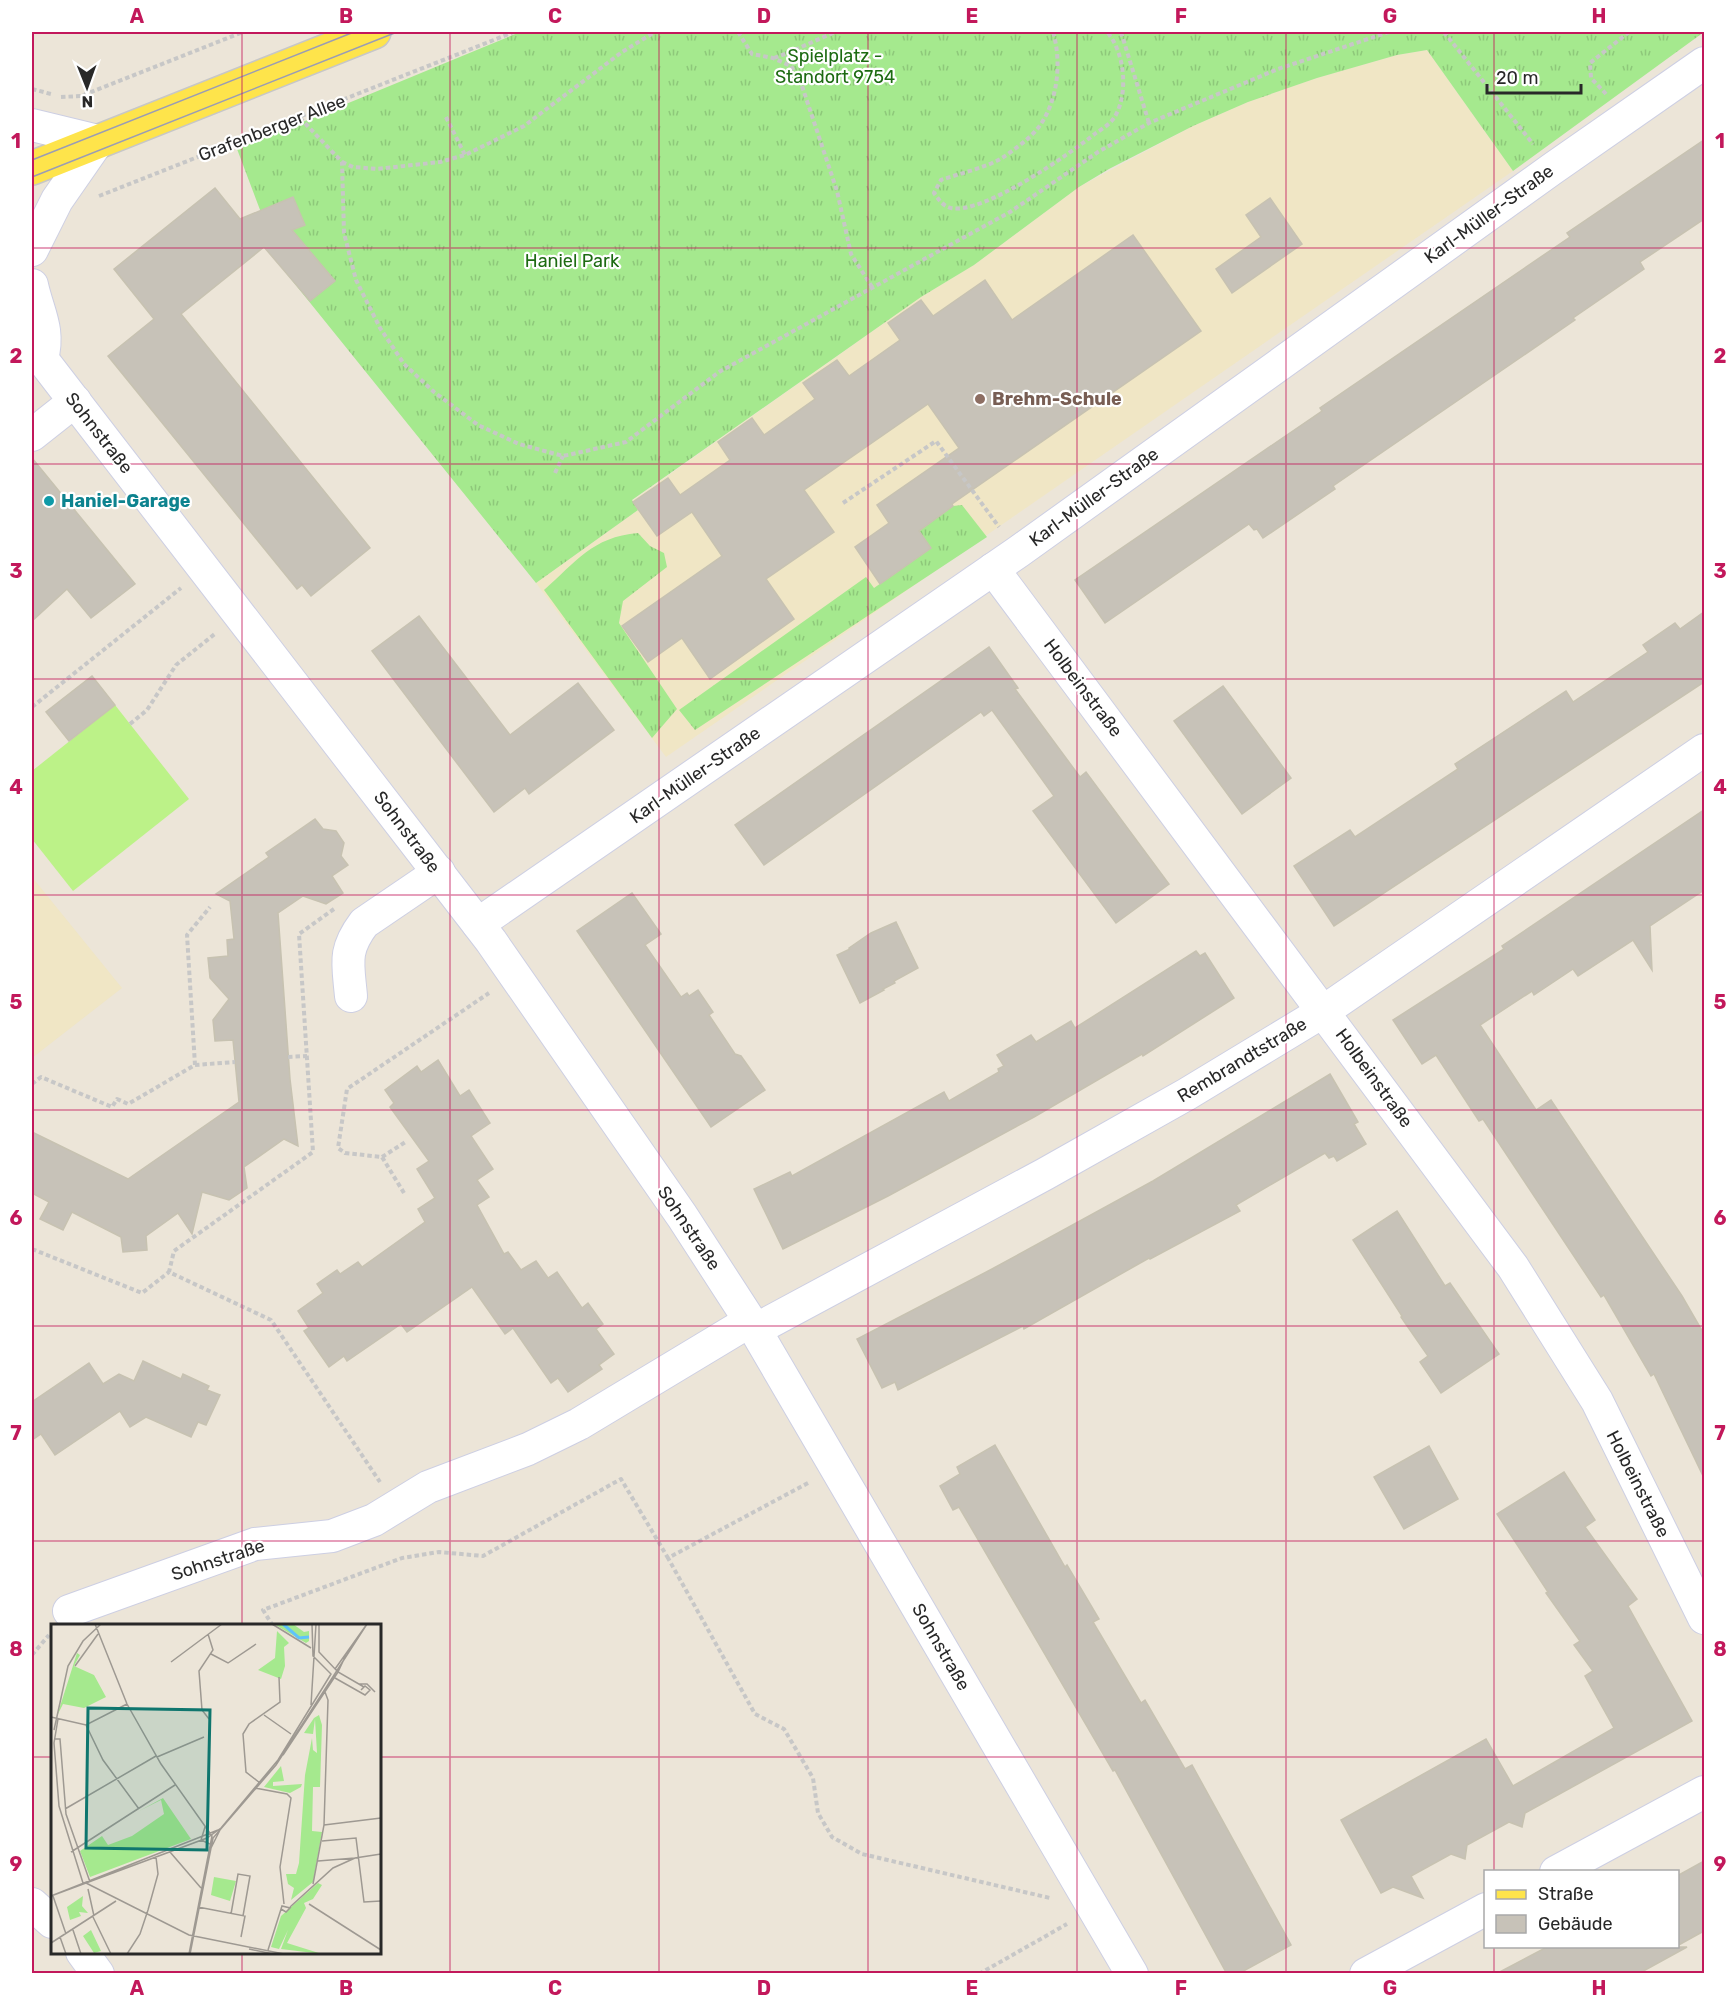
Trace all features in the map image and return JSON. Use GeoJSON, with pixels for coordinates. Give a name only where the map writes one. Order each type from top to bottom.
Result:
{"type":"FeatureCollection","features":[{"type":"Feature","properties":{"kind":"main road"},"geometry":{"type":"LineString","coordinates":[[32,168],[374,32]]}},
{"type":"Feature","properties":{"kind":"street","name":"Karl-Müller-Straße"},"geometry":{"type":"LineString","coordinates":[[478,924],[1006,561],[1552,169],[1704,63]]}},
{"type":"Feature","properties":{"kind":"street"},"geometry":{"type":"LineString","coordinates":[[32,125],[98,141],[57,200],[32,250]]}},
{"type":"Feature","properties":{"kind":"street","name":"Sohnstraße"},"geometry":{"type":"LineString","coordinates":[[32,285],[45,327],[46,343],[35,350],[478,924],[682,1216],[752,1326],[1132,1974]]}},
{"type":"Feature","properties":{"kind":"street"},"geometry":{"type":"LineString","coordinates":[[32,435],[75,401]]}},
{"type":"Feature","properties":{"kind":"street","name":"Holbeinstraße"},"geometry":{"type":"LineString","coordinates":[[1006,561],[1324,1011],[1513,1267],[1597,1401],[1704,1618]]}},
{"type":"Feature","properties":{"kind":"street","name":"Rembrandtstraße"},"geometry":{"type":"LineString","coordinates":[[752,1326],[1055,1168],[1187,1094],[1324,1011],[1704,750]]}},
{"type":"Feature","properties":{"kind":"street"},"geometry":{"type":"LineString","coordinates":[[351,996],[348,955],[364,923],[439,872]]}},
{"type":"Feature","properties":{"kind":"street","name":"Sohnstraße"},"geometry":{"type":"LineString","coordinates":[[61,1621],[255,1544],[332,1536],[375,1520],[428,1487],[528,1449],[579,1424],[752,1326]]}},
{"type":"Feature","properties":{"kind":"street"},"geometry":{"type":"LineString","coordinates":[[1560,1870],[1704,1792]]}},
{"type":"Feature","properties":{"kind":"street"},"geometry":{"type":"LineString","coordinates":[[32,1904],[51,1921]]}},
{"type":"Feature","properties":{"kind":"street"},"geometry":{"type":"LineString","coordinates":[[1366,1974],[1484,1910]]}},
{"type":"Feature","properties":{"kind":"street"},"geometry":{"type":"LineString","coordinates":[[83,1954],[98,1974]]}},
{"type":"Feature","properties":{"kind":"path"},"geometry":{"type":"LineString","coordinates":[[63,98],[81,96],[243,32]]}},
{"type":"Feature","properties":{"kind":"path","name":"Grafenberger Allee"},"geometry":{"type":"LineString","coordinates":[[90,201],[514,32]]}},
{"type":"Feature","properties":{"kind":"path"},"geometry":{"type":"LineString","coordinates":[[300,118],[342,162],[352,167],[377,170],[440,162],[465,155],[524,126],[622,52],[655,32]]}},
{"type":"Feature","properties":{"kind":"path"},"geometry":{"type":"LineString","coordinates":[[738,32],[752,54],[773,58],[791,66],[802,86],[837,191],[851,254],[872,287]]}},
{"type":"Feature","properties":{"kind":"path"},"geometry":{"type":"LineString","coordinates":[[773,58],[835,32]]}},
{"type":"Feature","properties":{"kind":"path"},"geometry":{"type":"LineString","coordinates":[[1053,32],[1058,68],[1054,92],[1038,129],[1001,159],[941,180],[934,193],[941,203],[952,208],[970,206],[1011,189],[1069,155],[1113,119],[1121,102],[1123,76],[1113,38],[1107,32]]}},
{"type":"Feature","properties":{"kind":"path"},"geometry":{"type":"LineString","coordinates":[[342,162],[344,233],[356,280],[380,328],[404,364],[434,392],[478,425],[519,444],[563,456],[626,442],[719,372],[1010,212],[1098,152],[1149,123],[1278,69],[1389,32]]}},
{"type":"Feature","properties":{"kind":"path"},"geometry":{"type":"LineString","coordinates":[[1444,32],[1552,169]]}},
{"type":"Feature","properties":{"kind":"path"},"geometry":{"type":"LineString","coordinates":[[1620,123],[1606,94],[1591,78],[1590,63],[1629,32]]}},
{"type":"Feature","properties":{"kind":"path"},"geometry":{"type":"LineString","coordinates":[[1113,38],[1121,34],[1149,123]]}},
{"type":"Feature","properties":{"kind":"path"},"geometry":{"type":"LineString","coordinates":[[446,117],[465,155]]}},
{"type":"Feature","properties":{"kind":"path"},"geometry":{"type":"LineString","coordinates":[[843,503],[936,441],[1006,561]]}},
{"type":"Feature","properties":{"kind":"path"},"geometry":{"type":"LineString","coordinates":[[555,473],[563,456]]}},
{"type":"Feature","properties":{"kind":"path"},"geometry":{"type":"LineString","coordinates":[[32,707],[205,569]]}},
{"type":"Feature","properties":{"kind":"path"},"geometry":{"type":"LineString","coordinates":[[130,724],[147,710],[176,665],[240,614]]}},
{"type":"Feature","properties":{"kind":"path"},"geometry":{"type":"LineString","coordinates":[[195,1065],[187,935],[210,907]]}},
{"type":"Feature","properties":{"kind":"path"},"geometry":{"type":"LineString","coordinates":[[32,1249],[142,1293],[169,1272],[174,1251],[313,1152],[299,934],[336,907]]}},
{"type":"Feature","properties":{"kind":"path"},"geometry":{"type":"LineString","coordinates":[[407,1142],[382,1157],[345,1153],[338,1148],[346,1089],[514,976]]}},
{"type":"Feature","properties":{"kind":"path"},"geometry":{"type":"LineString","coordinates":[[288,1057],[307,1056]]}},
{"type":"Feature","properties":{"kind":"path"},"geometry":{"type":"LineString","coordinates":[[32,1084],[41,1077],[112,1107],[117,1099],[128,1104],[195,1065],[235,1062]]}},
{"type":"Feature","properties":{"kind":"path"},"geometry":{"type":"LineString","coordinates":[[382,1157],[404,1193]]}},
{"type":"Feature","properties":{"kind":"path"},"geometry":{"type":"LineString","coordinates":[[169,1272],[271,1320],[397,1507]]}},
{"type":"Feature","properties":{"kind":"path"},"geometry":{"type":"LineString","coordinates":[[668,1558],[836,1468]]}},
{"type":"Feature","properties":{"kind":"path"},"geometry":{"type":"LineString","coordinates":[[272,1624],[263,1610],[402,1558],[439,1552],[483,1556],[621,1479],[755,1714],[784,1728],[813,1778],[818,1813],[832,1838],[862,1854],[1095,1909]]}},
{"type":"Feature","properties":{"kind":"path"},"geometry":{"type":"LineString","coordinates":[[32,1655],[51,1633]]}},
{"type":"Feature","properties":{"kind":"path"},"geometry":{"type":"LineString","coordinates":[[979,1974],[1095,1909]]}},
{"type":"Feature","properties":{"kind":"shaded area","name":"Brehm-Schule"},"geometry":{"type":"Polygon","coordinates":[[[1427,50],[1513,171],[666,757],[536,583],[638,510],[632,501],[921,297],[974,265],[1079,187],[1193,126],[1248,102],[1317,78],[1397,55],[1427,50]]]}},
{"type":"Feature","properties":{"kind":"shaded area"},"geometry":{"type":"Polygon","coordinates":[[[32,877],[122,988],[32,1058],[32,877]]]}},
{"type":"Feature","properties":{"kind":"green space","name":"Haniel Park"},"geometry":{"type":"Polygon","coordinates":[[[520,32],[1704,32],[1513,171],[1427,50],[1397,55],[1317,78],[1248,102],[1193,126],[1079,187],[974,265],[921,297],[632,500],[638,510],[536,583],[282,268],[237,149],[520,32]]]}},
{"type":"Feature","properties":{"kind":"green space"},"geometry":{"type":"Polygon","coordinates":[[[962,505],[987,537],[695,730],[679,710],[866,577],[874,588],[931,548],[919,531],[953,506],[962,505]]]}},
{"type":"Feature","properties":{"kind":"green space"},"geometry":{"type":"Polygon","coordinates":[[[638,533],[650,546],[664,553],[667,567],[623,601],[619,623],[677,709],[652,738],[544,590],[596,545],[622,535],[638,533]]]}},
{"type":"Feature","properties":{"kind":"green space"},"geometry":{"type":"Polygon","coordinates":[[[115,705],[189,799],[73,891],[32,839],[32,771],[115,705]]]}},
{"type":"Feature","properties":{"kind":"building"},"geometry":{"type":"Polygon","coordinates":[[[1704,140],[1704,219],[1640,262],[1644,269],[1573,318],[1575,320],[1333,486],[1335,489],[1263,538],[1257,529],[1254,530],[1249,524],[1105,623],[1075,580],[1322,411],[1320,408],[1570,237],[1567,233],[1704,140]]]}},
{"type":"Feature","properties":{"kind":"building"},"geometry":{"type":"Polygon","coordinates":[[[215,188],[240,219],[293,197],[305,225],[292,230],[335,281],[310,301],[264,247],[181,314],[370,548],[311,596],[302,585],[297,589],[108,356],[154,319],[114,269],[215,188]]]}},
{"type":"Feature","properties":{"kind":"building"},"geometry":{"type":"Polygon","coordinates":[[[1270,198],[1302,244],[1232,293],[1216,269],[1261,237],[1246,215],[1270,198]]]}},
{"type":"Feature","properties":{"kind":"building"},"geometry":{"type":"Polygon","coordinates":[[[1133,235],[1201,331],[952,504],[953,506],[919,531],[931,548],[880,584],[855,547],[889,523],[877,505],[959,448],[928,404],[804,490],[834,532],[766,579],[794,619],[710,679],[682,638],[648,662],[622,626],[722,556],[692,512],[657,536],[633,502],[668,478],[680,495],[730,460],[718,442],[752,418],[764,435],[815,399],[803,383],[837,360],[849,376],[900,340],[888,323],[921,300],[933,316],[985,280],[1012,320],[1133,235]]]}},
{"type":"Feature","properties":{"kind":"building","name":"Haniel-Garage"},"geometry":{"type":"Polygon","coordinates":[[[32,458],[135,584],[91,618],[67,589],[32,621],[32,458]]]}},
{"type":"Feature","properties":{"kind":"building"},"geometry":{"type":"Polygon","coordinates":[[[1704,612],[1704,682],[1334,926],[1294,866],[1350,830],[1355,837],[1458,769],[1455,764],[1566,691],[1573,702],[1648,652],[1643,645],[1675,623],[1680,629],[1704,612]]]}},
{"type":"Feature","properties":{"kind":"building"},"geometry":{"type":"Polygon","coordinates":[[[419,616],[510,735],[578,683],[614,730],[529,794],[525,788],[494,812],[372,651],[419,616]]]}},
{"type":"Feature","properties":{"kind":"building"},"geometry":{"type":"Polygon","coordinates":[[[989,647],[1018,688],[1015,689],[1080,777],[1086,772],[1169,884],[1116,923],[1033,811],[1054,796],[992,710],[984,716],[981,712],[764,865],[735,825],[989,647]]]}},
{"type":"Feature","properties":{"kind":"building"},"geometry":{"type":"Polygon","coordinates":[[[92,676],[115,705],[69,741],[46,712],[92,676]]]}},
{"type":"Feature","properties":{"kind":"building"},"geometry":{"type":"Polygon","coordinates":[[[1223,686],[1291,778],[1242,814],[1174,721],[1223,686]]]}},
{"type":"Feature","properties":{"kind":"building"},"geometry":{"type":"Polygon","coordinates":[[[1704,810],[1704,890],[1650,926],[1652,970],[1633,940],[1578,976],[1573,969],[1534,995],[1532,991],[1480,1025],[1536,1110],[1551,1100],[1682,1296],[1704,1334],[1704,1478],[1654,1374],[1651,1376],[1604,1295],[1601,1297],[1483,1119],[1479,1121],[1436,1055],[1422,1064],[1393,1020],[1504,949],[1502,946],[1704,810]]]}},
{"type":"Feature","properties":{"kind":"building"},"geometry":{"type":"Polygon","coordinates":[[[315,819],[323,829],[336,831],[344,843],[341,856],[348,865],[332,876],[343,893],[326,904],[303,896],[278,913],[290,1079],[298,1146],[284,1139],[244,1167],[247,1188],[229,1200],[202,1192],[192,1234],[178,1213],[146,1236],[147,1250],[123,1252],[121,1237],[72,1212],[63,1230],[40,1219],[49,1202],[32,1193],[32,1132],[128,1179],[239,1102],[233,1040],[215,1041],[213,1020],[229,999],[210,978],[208,958],[228,956],[227,940],[234,939],[230,901],[216,894],[269,857],[266,853],[315,819]]]}},
{"type":"Feature","properties":{"kind":"building"},"geometry":{"type":"Polygon","coordinates":[[[632,893],[661,934],[645,945],[681,997],[687,993],[689,996],[698,990],[713,1012],[709,1015],[735,1054],[741,1056],[765,1090],[711,1127],[577,931],[632,893]]]}},
{"type":"Feature","properties":{"kind":"building"},"geometry":{"type":"Polygon","coordinates":[[[896,922],[918,968],[860,1003],[837,955],[850,949],[871,933],[896,922]]]}},
{"type":"Feature","properties":{"kind":"building"},"geometry":{"type":"Polygon","coordinates":[[[1196,951],[1200,956],[1205,953],[1234,998],[1143,1056],[1142,1054],[1034,1117],[888,1196],[783,1249],[754,1189],[790,1172],[792,1176],[944,1092],[949,1101],[999,1072],[998,1069],[1004,1066],[997,1055],[1031,1035],[1036,1042],[1071,1021],[1075,1028],[1196,951]]]}},
{"type":"Feature","properties":{"kind":"building"},"geometry":{"type":"Polygon","coordinates":[[[438,1060],[460,1096],[469,1090],[490,1123],[471,1136],[493,1169],[477,1180],[489,1197],[477,1205],[504,1254],[508,1252],[521,1270],[536,1261],[548,1278],[557,1272],[582,1308],[588,1303],[603,1324],[596,1329],[614,1354],[599,1365],[602,1369],[568,1392],[558,1378],[551,1383],[513,1328],[505,1334],[472,1287],[407,1332],[401,1324],[347,1361],[344,1356],[329,1367],[304,1331],[309,1328],[298,1311],[323,1293],[317,1284],[337,1270],[340,1274],[358,1262],[362,1267],[425,1222],[418,1209],[435,1198],[417,1169],[429,1161],[390,1107],[394,1103],[385,1090],[417,1066],[421,1072],[438,1060]]]}},
{"type":"Feature","properties":{"kind":"building"},"geometry":{"type":"Polygon","coordinates":[[[1330,1074],[1358,1122],[1354,1124],[1366,1144],[1337,1161],[1334,1156],[1329,1158],[1325,1153],[1236,1205],[1240,1211],[1149,1258],[1024,1329],[1023,1326],[898,1390],[895,1382],[882,1388],[857,1339],[992,1269],[1153,1181],[1330,1074]]]}},
{"type":"Feature","properties":{"kind":"building"},"geometry":{"type":"Polygon","coordinates":[[[1397,1211],[1445,1286],[1450,1283],[1499,1354],[1441,1393],[1420,1362],[1428,1356],[1353,1240],[1397,1211]]]}},
{"type":"Feature","properties":{"kind":"building"},"geometry":{"type":"Polygon","coordinates":[[[143,1361],[181,1379],[183,1374],[209,1386],[207,1390],[220,1395],[206,1425],[198,1422],[191,1437],[146,1417],[130,1427],[120,1411],[55,1455],[41,1434],[32,1440],[32,1402],[89,1363],[103,1384],[119,1374],[134,1381],[143,1361]]]}},
{"type":"Feature","properties":{"kind":"building"},"geometry":{"type":"Polygon","coordinates":[[[995,1445],[1065,1567],[1067,1565],[1099,1619],[1093,1622],[1141,1703],[1145,1700],[1185,1769],[1192,1765],[1291,1945],[1238,1974],[1227,1974],[1115,1770],[1113,1771],[959,1507],[953,1510],[940,1486],[960,1474],[957,1467],[995,1445]]]}},
{"type":"Feature","properties":{"kind":"building"},"geometry":{"type":"Polygon","coordinates":[[[1429,1446],[1458,1499],[1404,1529],[1374,1477],[1429,1446]]]}},
{"type":"Feature","properties":{"kind":"building"},"geometry":{"type":"Polygon","coordinates":[[[1564,1472],[1595,1520],[1585,1527],[1637,1599],[1628,1606],[1692,1721],[1525,1813],[1522,1827],[1509,1822],[1467,1845],[1465,1859],[1451,1854],[1411,1876],[1423,1898],[1393,1887],[1381,1893],[1341,1820],[1486,1739],[1513,1786],[1614,1728],[1585,1676],[1593,1671],[1574,1645],[1580,1641],[1546,1593],[1548,1592],[1497,1514],[1564,1472]]]}},
{"type":"Feature","properties":{"kind":"building"},"geometry":{"type":"Polygon","coordinates":[[[1704,1861],[1704,1931],[1679,1945],[1679,1875],[1704,1861]]]}},
{"type":"Feature","properties":{"kind":"building"},"geometry":{"type":"Polygon","coordinates":[[[1687,1947],[1638,1974],[1496,1974],[1545,1948],[1687,1947]]]}},
{"type":"Feature","properties":{"kind":"tram line"},"geometry":{"type":"LineString","coordinates":[[32,160],[354,32]]}},
{"type":"Feature","properties":{"kind":"tram line"},"geometry":{"type":"LineString","coordinates":[[32,177],[397,32]]}},
{"type":"Feature","properties":{"kind":"place","name":"Brehm-Schule"},"geometry":{"type":"Point","coordinates":[980,399]}},
{"type":"Feature","properties":{"kind":"place","name":"Haniel-Garage"},"geometry":{"type":"Point","coordinates":[49,501]}},
{"type":"Feature","properties":{"kind":"park label","name":"Spielplatz - Standort 9754"},"geometry":{"type":"Point","coordinates":[835,66]}}]}
